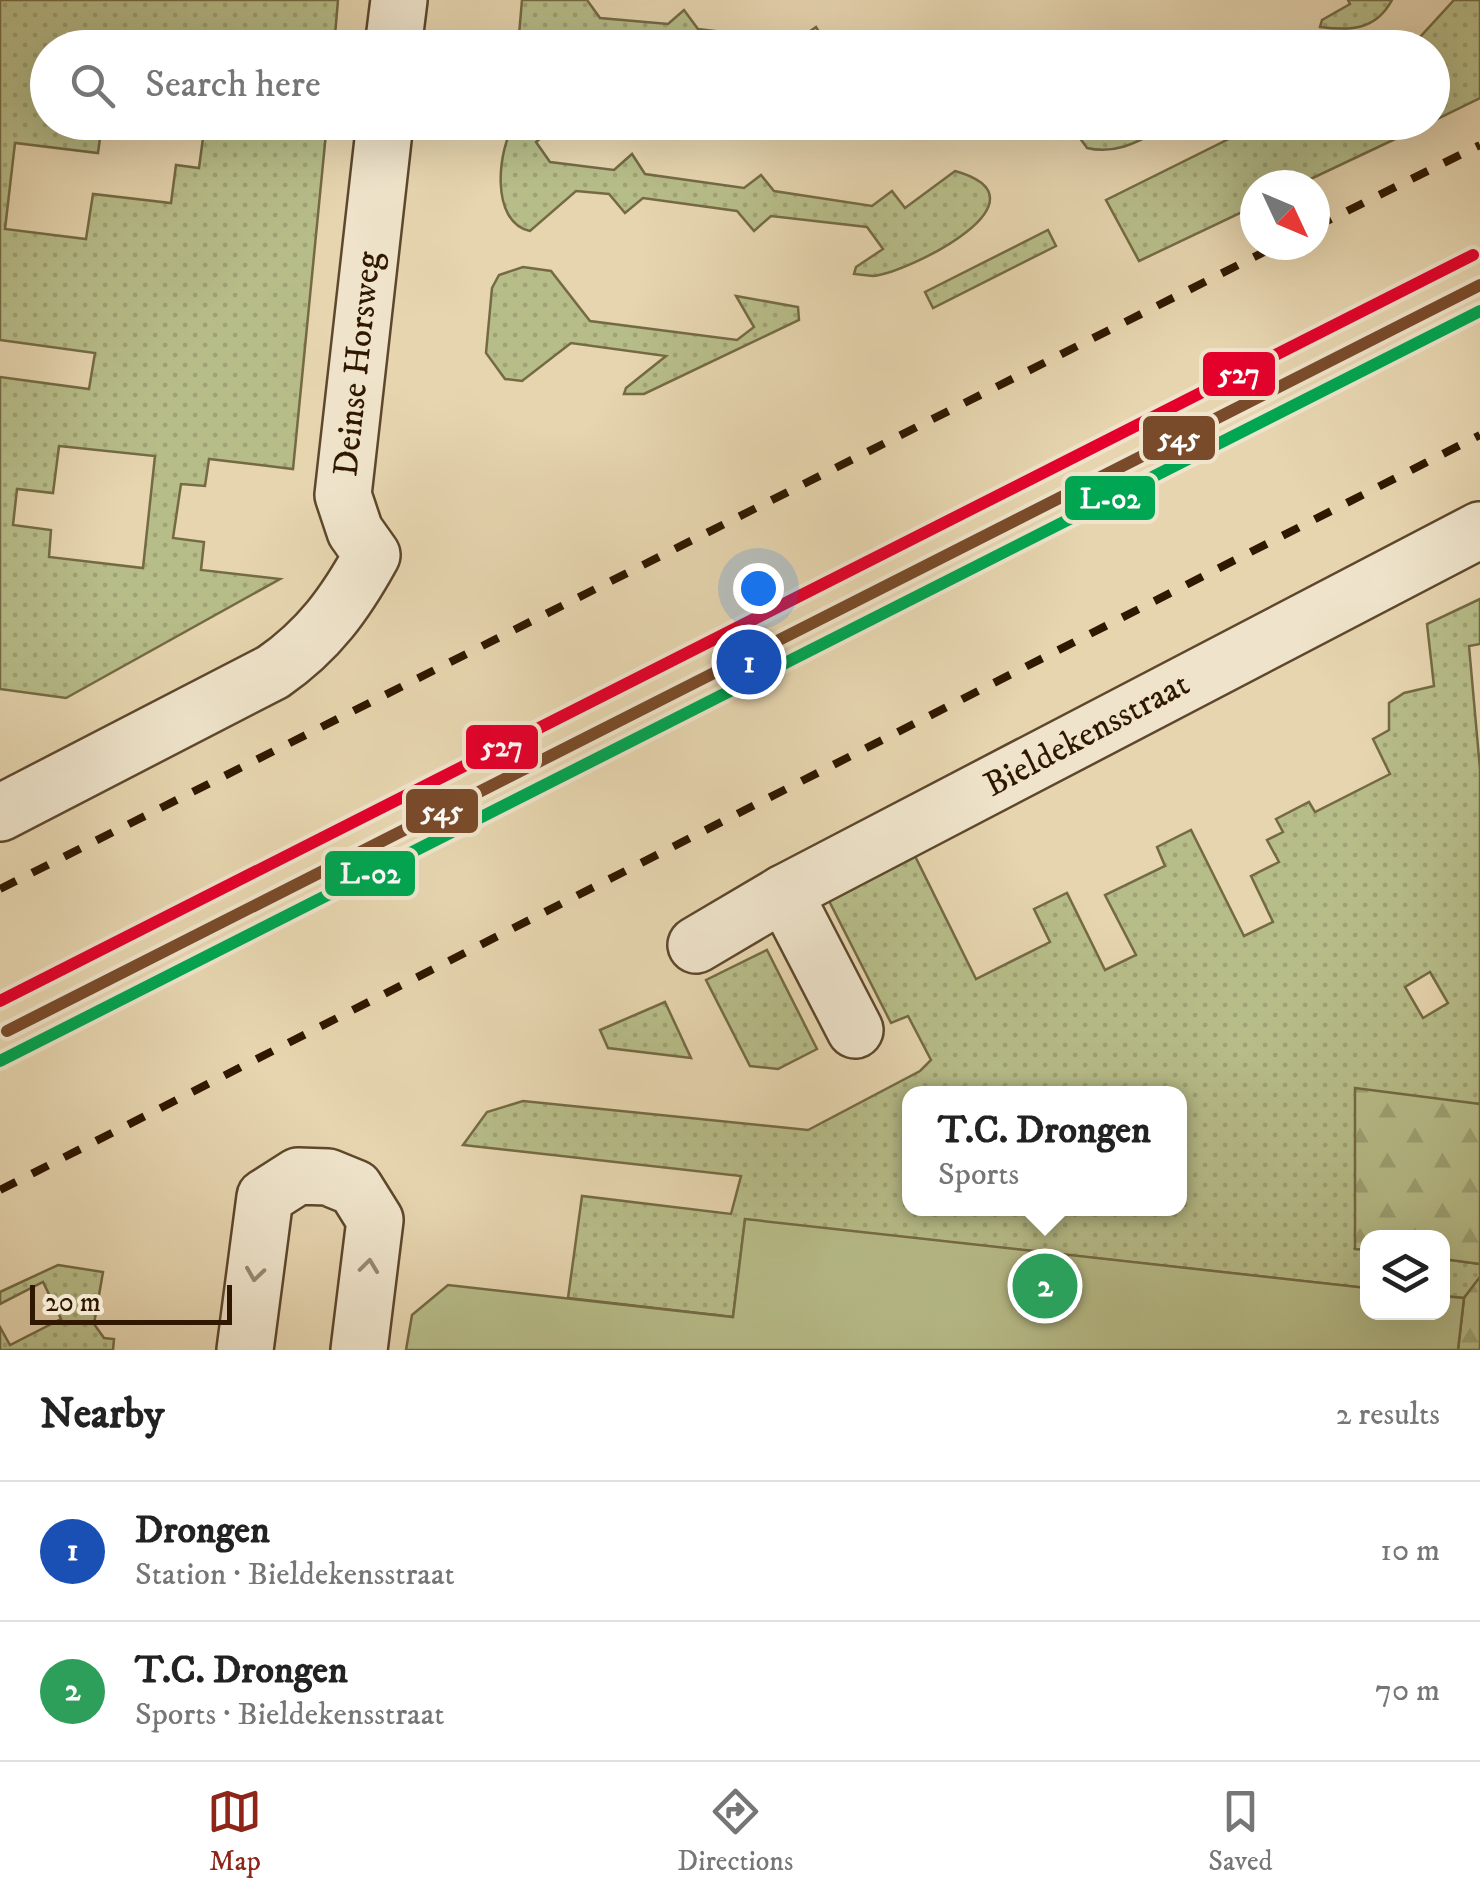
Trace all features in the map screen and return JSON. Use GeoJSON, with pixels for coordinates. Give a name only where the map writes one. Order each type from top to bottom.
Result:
{"type":"FeatureCollection","features":[{"type":"Feature","properties":{"kind":"street"},"geometry":{"type":"LineString","coordinates":[[395,30],[399,0]]}},
{"type":"Feature","properties":{"kind":"street","name":"Deinse Horsweg"},"geometry":{"type":"LineString","coordinates":[[0,814],[273,672],[308,648],[342,609],[372,555],[355,531],[343,495],[383,140]]}},
{"type":"Feature","properties":{"kind":"street","name":"Bieldekensstraat"},"geometry":{"type":"LineString","coordinates":[[696,945],[784,893],[1480,530]]}},
{"type":"Feature","properties":{"kind":"street"},"geometry":{"type":"LineString","coordinates":[[784,893],[855,1030]]}},
{"type":"Feature","properties":{"kind":"street"},"geometry":{"type":"LineString","coordinates":[[245,1350],[265,1197],[298,1176],[328,1177],[355,1188],[375,1220],[359,1350]]}},
{"type":"Feature","properties":{"kind":"green space"},"geometry":{"type":"Polygon","coordinates":[[[0,0],[338,0],[335,30],[30,30],[30,140],[100,140],[98,153],[15,143],[5,229],[86,239],[93,194],[171,203],[176,165],[199,168],[203,140],[325,140],[293,469],[209,459],[205,486],[181,484],[173,538],[204,542],[201,570],[280,579],[66,698],[0,689],[0,377],[89,389],[95,353],[0,340],[0,0]],[[59,446],[53,493],[17,489],[13,525],[51,530],[49,557],[143,568],[155,456],[59,446]]]}},
{"type":"Feature","properties":{"kind":"green space"},"geometry":{"type":"Polygon","coordinates":[[[522,0],[587,0],[600,18],[668,24],[684,10],[698,29],[706,30],[519,30],[522,0]]]}},
{"type":"Feature","properties":{"kind":"green space"},"geometry":{"type":"Polygon","coordinates":[[[1348,0],[1392,0],[1378,17],[1362,26],[1320,27],[1322,20],[1350,4],[1348,0]]]}},
{"type":"Feature","properties":{"kind":"green space"},"geometry":{"type":"Polygon","coordinates":[[[1454,0],[1480,0],[1480,98],[1450,113],[1450,30],[1427,30],[1454,0]]]}},
{"type":"Feature","properties":{"kind":"green space"},"geometry":{"type":"Polygon","coordinates":[[[507,140],[539,140],[536,142],[550,162],[614,170],[632,154],[645,174],[744,188],[761,175],[774,191],[872,206],[892,191],[905,208],[955,171],[982,183],[990,199],[983,215],[942,248],[916,262],[873,276],[854,274],[856,267],[883,249],[867,227],[771,216],[754,231],[737,211],[643,198],[625,213],[609,194],[576,191],[530,231],[517,225],[503,199],[507,140]]]}},
{"type":"Feature","properties":{"kind":"green space"},"geometry":{"type":"Polygon","coordinates":[[[1081,140],[1140,140],[1110,149],[1087,148],[1081,140]]]}},
{"type":"Feature","properties":{"kind":"green space"},"geometry":{"type":"Polygon","coordinates":[[[1227,140],[1393,140],[1330,170],[1240,170],[1240,213],[1139,261],[1106,200],[1227,140]]]}},
{"type":"Feature","properties":{"kind":"green space"},"geometry":{"type":"Polygon","coordinates":[[[1048,230],[1056,246],[933,308],[925,292],[1048,230]]]}},
{"type":"Feature","properties":{"kind":"green space"},"geometry":{"type":"Polygon","coordinates":[[[523,267],[551,271],[590,321],[737,340],[754,327],[736,296],[798,307],[799,320],[644,394],[624,394],[626,388],[666,356],[571,343],[522,381],[505,379],[486,353],[492,288],[499,275],[523,267]]]}},
{"type":"Feature","properties":{"kind":"green space"},"geometry":{"type":"Polygon","coordinates":[[[1480,599],[1480,644],[1469,646],[1480,769],[1480,1104],[1455,1102],[1367,1230],[1360,1230],[1355,1248],[1360,1249],[1360,1287],[745,1220],[733,1317],[568,1298],[582,1196],[731,1214],[741,1176],[463,1145],[487,1112],[523,1101],[808,1130],[920,1071],[931,1060],[908,1016],[891,1023],[822,887],[908,842],[976,979],[1050,942],[1034,909],[1067,893],[1105,970],[1136,955],[1105,895],[1165,866],[1157,847],[1191,830],[1244,936],[1273,922],[1251,876],[1279,862],[1267,840],[1283,832],[1276,819],[1309,802],[1315,812],[1390,774],[1373,739],[1389,730],[1389,703],[1404,693],[1434,686],[1427,624],[1480,599]],[[1430,972],[1405,987],[1423,1018],[1448,1003],[1430,972]]]}},
{"type":"Feature","properties":{"kind":"green space"},"geometry":{"type":"Polygon","coordinates":[[[767,950],[817,1049],[778,1069],[750,1066],[706,980],[767,950]]]}},
{"type":"Feature","properties":{"kind":"green space"},"geometry":{"type":"Polygon","coordinates":[[[665,1002],[691,1058],[608,1048],[600,1030],[665,1002]]]}},
{"type":"Feature","properties":{"kind":"green space"},"geometry":{"type":"Polygon","coordinates":[[[1355,1088],[1480,1104],[1480,1264],[1450,1260],[1450,1230],[1360,1230],[1360,1249],[1355,1249],[1355,1088]]]}},
{"type":"Feature","properties":{"kind":"green space"},"geometry":{"type":"Polygon","coordinates":[[[745,1219],[1360,1287],[1360,1320],[1450,1320],[1450,1297],[1464,1298],[1458,1350],[406,1350],[412,1315],[448,1285],[733,1317],[745,1219]]]}},
{"type":"Feature","properties":{"kind":"green space"},"geometry":{"type":"Polygon","coordinates":[[[1450,1260],[1480,1264],[1480,1277],[1464,1298],[1450,1297],[1450,1260]]]}},
{"type":"Feature","properties":{"kind":"green space"},"geometry":{"type":"Polygon","coordinates":[[[58,1265],[103,1272],[94,1324],[104,1338],[114,1339],[113,1350],[0,1350],[0,1327],[10,1345],[61,1319],[43,1282],[0,1304],[0,1292],[58,1265]]]}},
{"type":"Feature","properties":{"kind":"green space"},"geometry":{"type":"Polygon","coordinates":[[[1480,1277],[1480,1350],[1458,1350],[1464,1298],[1480,1277]]]}},
{"type":"Feature","properties":{"kind":"railway"},"geometry":{"type":"LineString","coordinates":[[1330,220],[1480,145]]}},
{"type":"Feature","properties":{"kind":"railway"},"geometry":{"type":"LineString","coordinates":[[0,889],[1248,260]]}},
{"type":"Feature","properties":{"kind":"railway"},"geometry":{"type":"LineString","coordinates":[[0,1190],[1480,435]]}},
{"type":"Feature","properties":{"kind":"transit line","name":"527"},"geometry":{"type":"LineString","coordinates":[[0,1001],[1473,255]]}},
{"type":"Feature","properties":{"kind":"transit line","name":"545"},"geometry":{"type":"LineString","coordinates":[[7,1031],[1480,285]]}},
{"type":"Feature","properties":{"kind":"transit line","name":"L-02"},"geometry":{"type":"LineString","coordinates":[[0,1061],[1480,311]]}},
{"type":"Feature","properties":{"kind":"place","name":"Drongen"},"geometry":{"type":"Point","coordinates":[749,662]}},
{"type":"Feature","properties":{"kind":"place","name":"T.C. Drongen"},"geometry":{"type":"Point","coordinates":[1045,1286]}}]}
